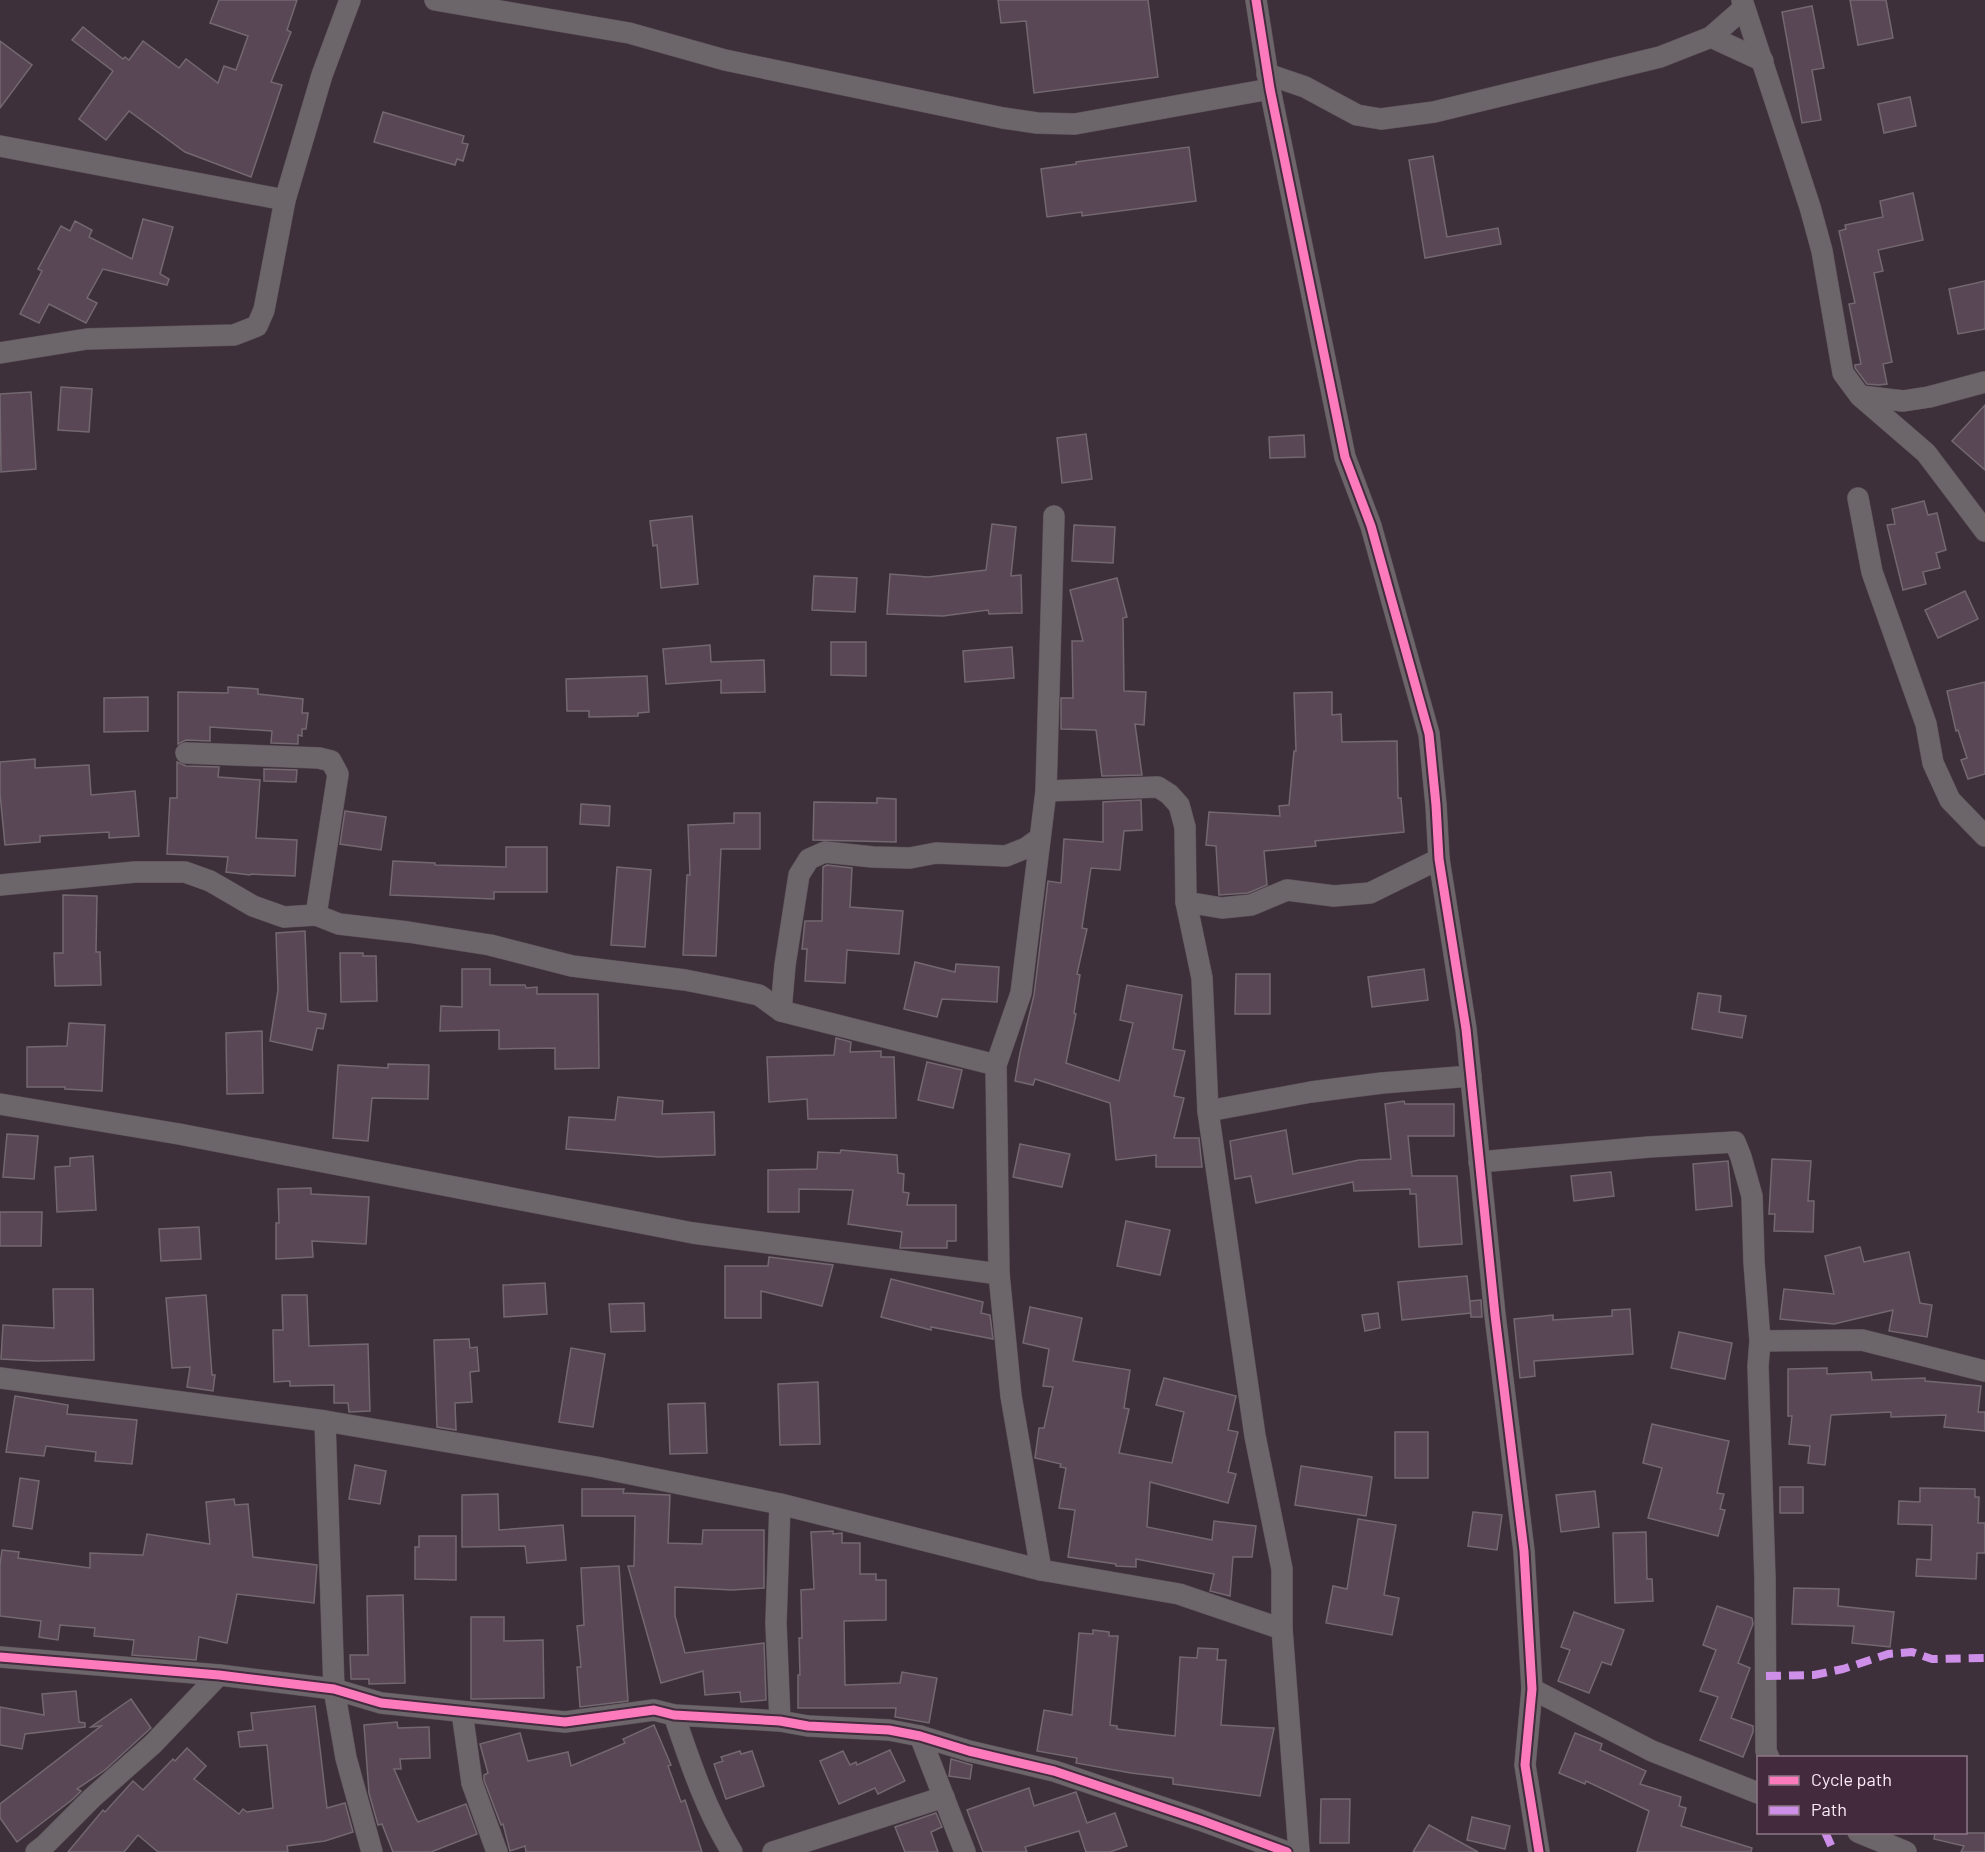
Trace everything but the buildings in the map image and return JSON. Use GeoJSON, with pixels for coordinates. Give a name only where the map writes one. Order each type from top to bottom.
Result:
{"type":"FeatureCollection","features":[{"type":"Feature","properties":{"kind":"street"},"geometry":{"type":"LineString","coordinates":[[0,353],[87,339],[234,335],[257,327],[264,310],[285,200],[322,75],[350,0]]}},
{"type":"Feature","properties":{"kind":"street"},"geometry":{"type":"LineString","coordinates":[[435,0],[629,33],[725,60],[1003,118],[1037,123],[1075,124],[1268,82],[1305,87],[1357,116],[1381,119],[1434,112],[1660,57],[1711,37],[1743,4],[1764,61],[1822,251],[1843,373],[1860,396],[1926,453],[1985,531]]}},
{"type":"Feature","properties":{"kind":"street"},"geometry":{"type":"LineString","coordinates":[[1256,0],[1268,82],[1345,457],[1371,526],[1429,734],[1439,859],[1466,1029],[1495,1315],[1524,1551],[1532,1689],[1525,1765],[1539,1852]]}},
{"type":"Feature","properties":{"kind":"street"},"geometry":{"type":"LineString","coordinates":[[1711,37],[1764,61]]}},
{"type":"Feature","properties":{"kind":"street"},"geometry":{"type":"LineString","coordinates":[[0,146],[285,200]]}},
{"type":"Feature","properties":{"kind":"street"},"geometry":{"type":"LineString","coordinates":[[1860,396],[1903,401],[1929,397],[1985,382]]}},
{"type":"Feature","properties":{"kind":"street"},"geometry":{"type":"LineString","coordinates":[[1858,498],[1872,572],[1926,724],[1934,763],[1950,800],[1985,836]]}},
{"type":"Feature","properties":{"kind":"street"},"geometry":{"type":"LineString","coordinates":[[1041,1570],[1011,1396],[999,1274],[996,1065],[1022,993],[1046,791],[1054,516]]}},
{"type":"Feature","properties":{"kind":"street"},"geometry":{"type":"LineString","coordinates":[[186,753],[319,758],[331,761],[338,774],[316,915]]}},
{"type":"Feature","properties":{"kind":"street"},"geometry":{"type":"LineString","coordinates":[[1046,791],[1158,788],[1169,794],[1179,805],[1185,827],[1186,902],[1202,978],[1208,1111],[1255,1436],[1282,1569],[1282,1629],[1299,1852]]}},
{"type":"Feature","properties":{"kind":"street"},"geometry":{"type":"LineString","coordinates":[[781,1011],[785,965],[800,875],[809,859],[825,852],[910,858],[936,853],[1006,856],[1026,848],[1040,838]]}},
{"type":"Feature","properties":{"kind":"street"},"geometry":{"type":"LineString","coordinates":[[1186,902],[1222,908],[1251,905],[1287,890],[1334,896],[1370,893],[1439,859]]}},
{"type":"Feature","properties":{"kind":"street"},"geometry":{"type":"LineString","coordinates":[[0,885],[135,872],[185,872],[210,881],[253,906],[284,917],[316,915],[339,924],[490,945],[572,966],[685,980],[726,988],[759,995],[781,1011],[996,1065]]}},
{"type":"Feature","properties":{"kind":"street"},"geometry":{"type":"LineString","coordinates":[[1208,1111],[1358,1086],[1471,1076]]}},
{"type":"Feature","properties":{"kind":"street"},"geometry":{"type":"LineString","coordinates":[[0,1104],[179,1134],[693,1233],[999,1274]]}},
{"type":"Feature","properties":{"kind":"street"},"geometry":{"type":"LineString","coordinates":[[1479,1162],[1735,1142],[1742,1157],[1752,1196],[1760,1341],[1758,1366],[1765,1579],[1766,1751],[1768,1756]]}},
{"type":"Feature","properties":{"kind":"street"},"geometry":{"type":"LineString","coordinates":[[1760,1341],[1862,1341],[1985,1371]]}},
{"type":"Feature","properties":{"kind":"street"},"geometry":{"type":"LineString","coordinates":[[0,1378],[325,1421],[596,1467],[780,1504],[1041,1570],[1179,1594],[1282,1629]]}},
{"type":"Feature","properties":{"kind":"street"},"geometry":{"type":"LineString","coordinates":[[325,1421],[334,1689],[346,1758],[372,1852]]}},
{"type":"Feature","properties":{"kind":"street"},"geometry":{"type":"LineString","coordinates":[[780,1504],[776,1623],[780,1721]]}},
{"type":"Feature","properties":{"kind":"street"},"geometry":{"type":"LineString","coordinates":[[0,1657],[219,1676],[334,1689],[381,1703],[565,1722],[654,1710],[674,1715],[889,1730],[920,1736],[1054,1772],[1200,1820],[1287,1852]]}},
{"type":"Feature","properties":{"kind":"street"},"geometry":{"type":"LineString","coordinates":[[36,1852],[153,1744],[219,1676]]}},
{"type":"Feature","properties":{"kind":"street"},"geometry":{"type":"LineString","coordinates":[[1532,1689],[1652,1751],[1757,1793]]}},
{"type":"Feature","properties":{"kind":"street"},"geometry":{"type":"LineString","coordinates":[[462,1712],[472,1783],[497,1852]]}},
{"type":"Feature","properties":{"kind":"street"},"geometry":{"type":"LineString","coordinates":[[674,1715],[695,1774],[720,1832],[732,1852]]}},
{"type":"Feature","properties":{"kind":"street"},"geometry":{"type":"LineString","coordinates":[[920,1736],[965,1852]]}},
{"type":"Feature","properties":{"kind":"street"},"geometry":{"type":"LineString","coordinates":[[773,1852],[944,1797]]}},
{"type":"Feature","properties":{"kind":"street"},"geometry":{"type":"LineString","coordinates":[[1867,1841],[1906,1852]]}},
{"type":"Feature","properties":{"kind":"marked path"},"geometry":{"type":"LineString","coordinates":[[1766,1676],[1814,1675],[1843,1669],[1888,1654],[1912,1652],[1932,1659],[1985,1658]]}},
{"type":"Feature","properties":{"kind":"marked path"},"geometry":{"type":"LineString","coordinates":[[1826,1834],[1834,1852]]}},
{"type":"Feature","properties":{"kind":"cycle path"},"geometry":{"type":"LineString","coordinates":[[1256,0],[1270,89],[1345,457],[1371,526],[1429,734],[1439,859],[1466,1029],[1495,1315],[1524,1551],[1532,1689],[1525,1765],[1539,1852]]}},
{"type":"Feature","properties":{"kind":"cycle path"},"geometry":{"type":"LineString","coordinates":[[0,1657],[219,1675],[334,1689],[381,1703],[565,1722],[654,1710],[674,1715],[889,1730],[1054,1771],[1287,1852]]}}]}
